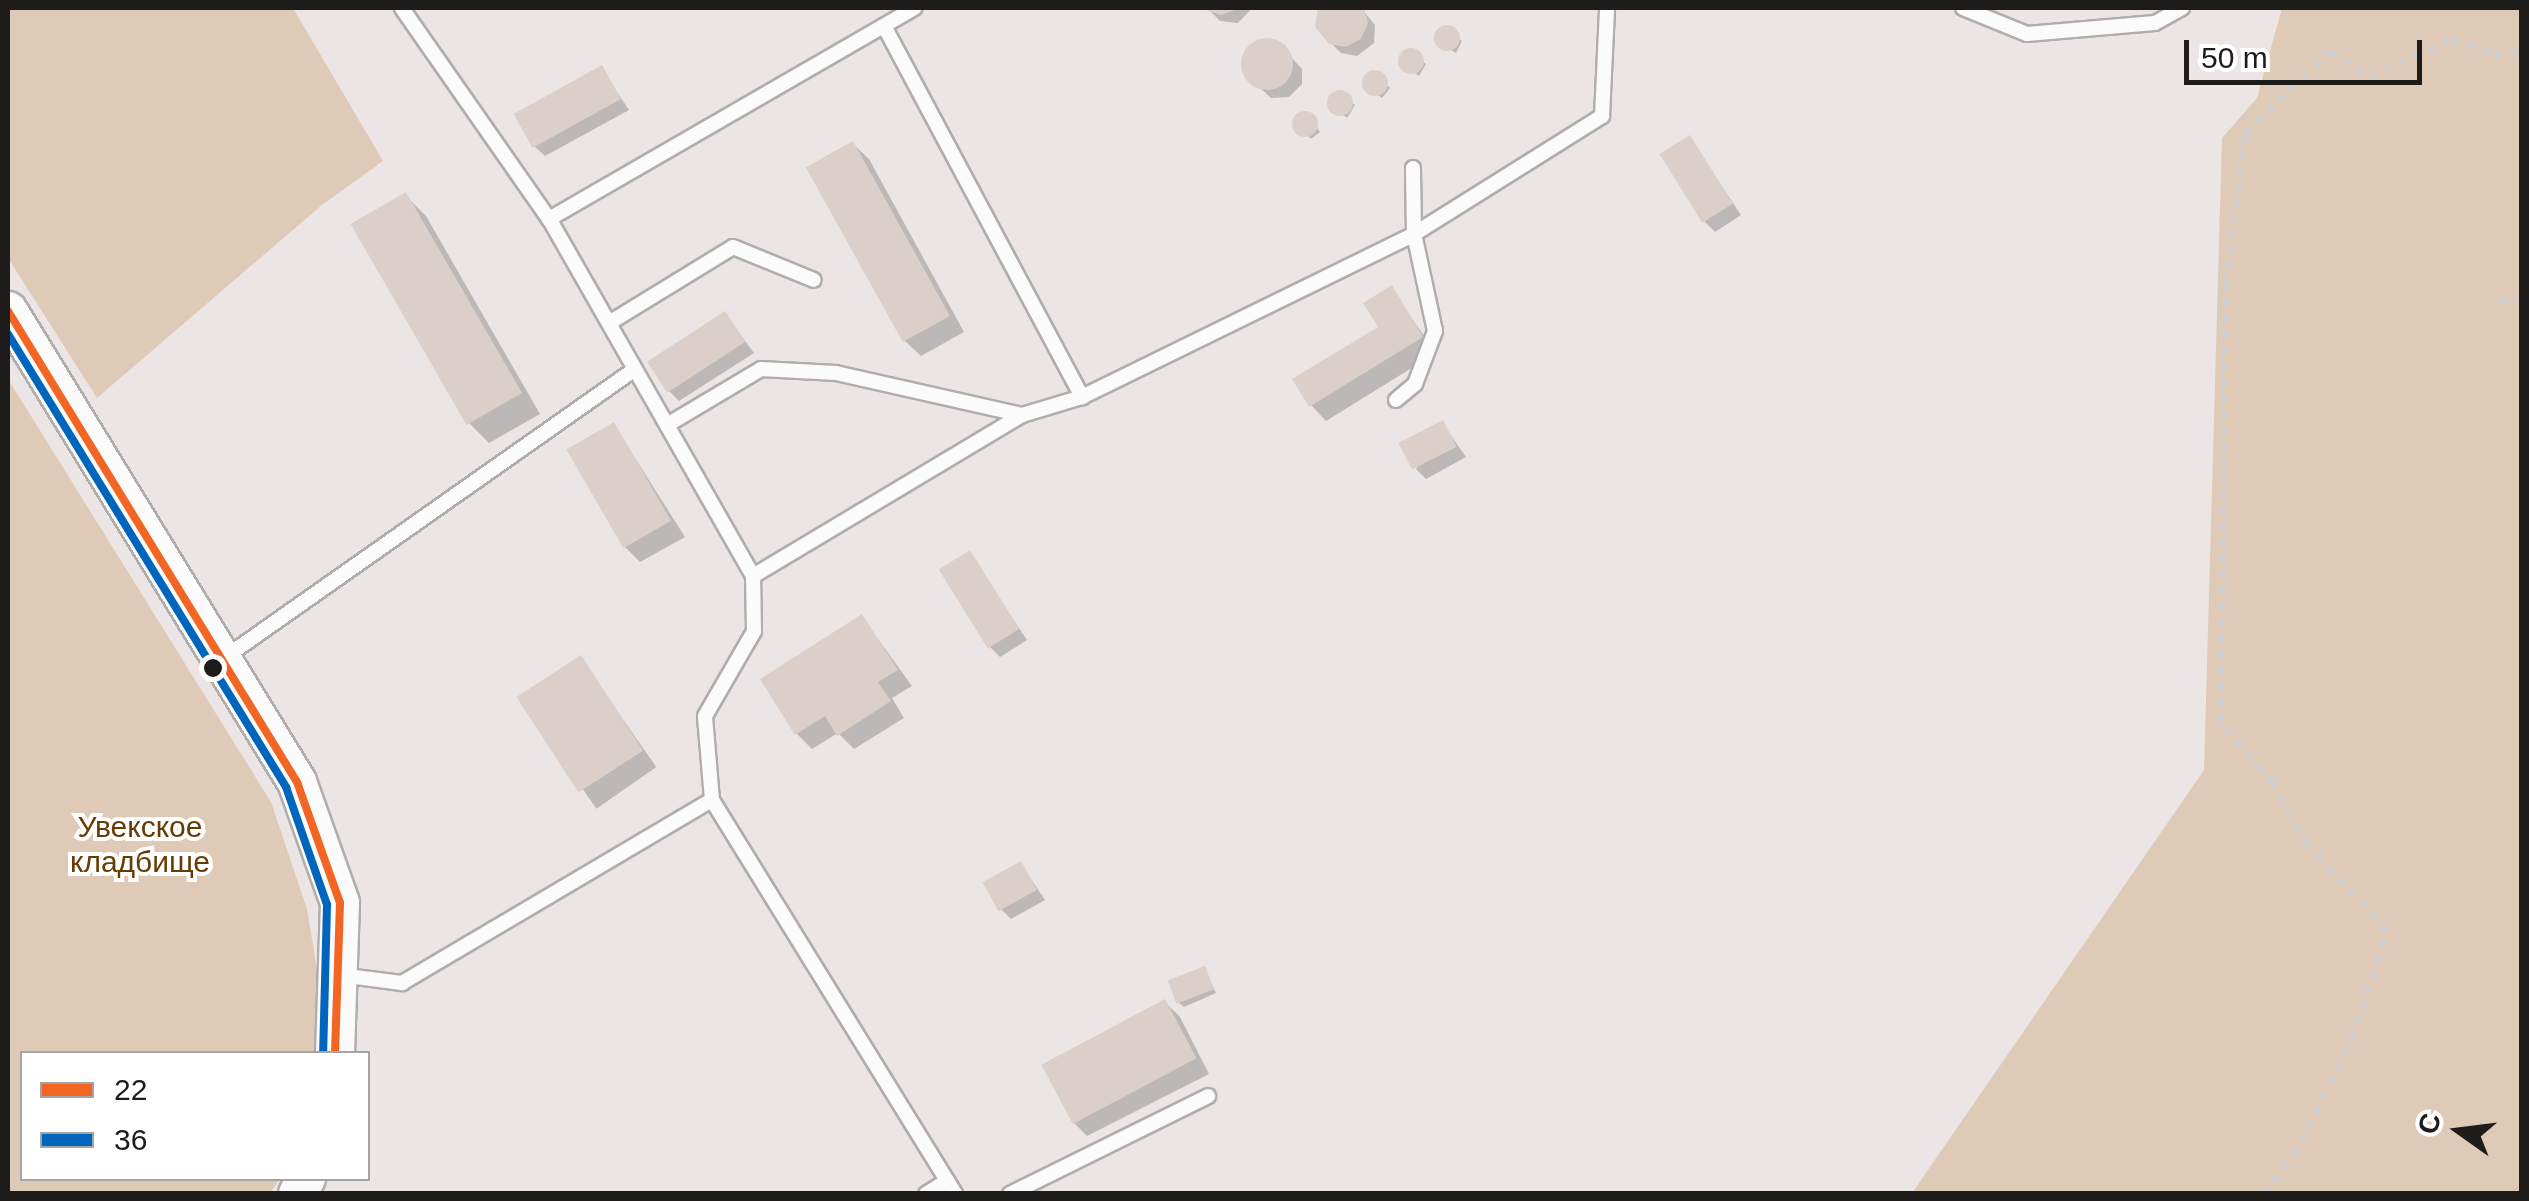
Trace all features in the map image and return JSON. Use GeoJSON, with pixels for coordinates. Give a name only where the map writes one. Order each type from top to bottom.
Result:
{"type":"FeatureCollection","features":[{"type":"Feature","properties":{"kind":"street"},"geometry":{"type":"LineString","coordinates":[[8,310],[297,782],[323,845],[340,904],[335,1051]]}},
{"type":"Feature","properties":{"kind":"lane"},"geometry":{"type":"LineString","coordinates":[[402,8],[550,220],[752,576],[754,631],[705,716],[712,800],[951,1187],[926,1194]]}},
{"type":"Feature","properties":{"kind":"lane"},"geometry":{"type":"LineString","coordinates":[[550,220],[915,8]]}},
{"type":"Feature","properties":{"kind":"lane"},"geometry":{"type":"LineString","coordinates":[[752,576],[1022,415],[1082,397],[1414,234],[1602,116],[1607,8]]}},
{"type":"Feature","properties":{"kind":"lane"},"geometry":{"type":"LineString","coordinates":[[1964,8],[2026,34],[2156,23],[2182,8]]}},
{"type":"Feature","properties":{"kind":"lane"},"geometry":{"type":"LineString","coordinates":[[884,26],[1082,397]]}},
{"type":"Feature","properties":{"kind":"lane"},"geometry":{"type":"LineString","coordinates":[[1396,400],[1415,384],[1435,331],[1414,234],[1413,168]]}},
{"type":"Feature","properties":{"kind":"lane"},"geometry":{"type":"LineString","coordinates":[[609,323],[732,247],[814,280]]}},
{"type":"Feature","properties":{"kind":"lane"},"geometry":{"type":"LineString","coordinates":[[224,658],[635,369]]}},
{"type":"Feature","properties":{"kind":"lane"},"geometry":{"type":"LineString","coordinates":[[667,425],[760,369],[836,373],[1022,415]]}},
{"type":"Feature","properties":{"kind":"lane"},"geometry":{"type":"LineString","coordinates":[[340,975],[402,983],[712,800]]}},
{"type":"Feature","properties":{"kind":"lane"},"geometry":{"type":"LineString","coordinates":[[1010,1194],[1208,1096]]}},
{"type":"Feature","properties":{"kind":"path"},"geometry":{"type":"LineString","coordinates":[[2263,1194],[2294,1156],[2352,1039],[2387,931],[2307,844],[2273,783],[2220,722],[2226,286],[2245,134],[2330,51],[2370,78],[2452,39],[2494,54],[2522,52]]}},
{"type":"Feature","properties":{"kind":"path"},"geometry":{"type":"LineString","coordinates":[[2498,300],[2522,302]]}},
{"type":"Feature","properties":{"kind":"green space"},"geometry":{"type":"Polygon","coordinates":[[[8,8],[293,8],[383,161],[322,205],[97,398],[8,258],[8,8]]]}},
{"type":"Feature","properties":{"kind":"green space"},"geometry":{"type":"Polygon","coordinates":[[[2282,8],[2521,8],[2521,1193],[1912,1193],[2204,770],[2222,138],[2257,98],[2282,8]]]}},
{"type":"Feature","properties":{"kind":"green space","name":"Увекское кладбище"},"geometry":{"type":"Polygon","coordinates":[[[8,379],[271,802],[307,909],[323,1006],[319,1051],[20,1051],[20,1181],[279,1181],[270,1193],[8,1193],[8,379]]]}},
{"type":"Feature","properties":{"kind":"building"},"geometry":{"type":"Polygon","coordinates":[[[1200,8],[1240,8],[1221,15],[1200,8]]]}},
{"type":"Feature","properties":{"kind":"building"},"geometry":{"type":"Polygon","coordinates":[[[1318,8],[1364,8],[1368,23],[1361,39],[1346,47],[1329,44],[1315,27],[1318,8]]]}},
{"type":"Feature","properties":{"kind":"building"},"geometry":{"type":"Polygon","coordinates":[[[1447,25],[1456,29],[1460,38],[1456,47],[1447,51],[1438,47],[1434,38],[1438,29],[1447,25]]]}},
{"type":"Feature","properties":{"kind":"building"},"geometry":{"type":"Polygon","coordinates":[[[1267,38],[1286,45],[1293,64],[1286,83],[1267,90],[1248,83],[1241,64],[1248,45],[1267,38]]]}},
{"type":"Feature","properties":{"kind":"building"},"geometry":{"type":"Polygon","coordinates":[[[1411,48],[1420,52],[1424,61],[1420,70],[1411,74],[1402,70],[1398,61],[1402,52],[1411,48]]]}},
{"type":"Feature","properties":{"kind":"building"},"geometry":{"type":"Polygon","coordinates":[[[602,65],[621,99],[533,148],[514,114],[602,65]]]}},
{"type":"Feature","properties":{"kind":"building"},"geometry":{"type":"Polygon","coordinates":[[[1375,70],[1384,74],[1388,83],[1384,92],[1375,96],[1366,92],[1362,83],[1366,74],[1375,70]]]}},
{"type":"Feature","properties":{"kind":"building"},"geometry":{"type":"Polygon","coordinates":[[[1340,90],[1349,94],[1353,103],[1349,112],[1340,116],[1331,112],[1327,103],[1331,94],[1340,90]]]}},
{"type":"Feature","properties":{"kind":"building"},"geometry":{"type":"Polygon","coordinates":[[[1305,111],[1314,115],[1318,124],[1314,133],[1305,137],[1296,133],[1292,124],[1296,115],[1305,111]]]}},
{"type":"Feature","properties":{"kind":"building"},"geometry":{"type":"Polygon","coordinates":[[[1690,135],[1733,204],[1702,223],[1659,154],[1690,135]]]}},
{"type":"Feature","properties":{"kind":"building"},"geometry":{"type":"Polygon","coordinates":[[[853,141],[950,316],[903,342],[806,167],[853,141]]]}},
{"type":"Feature","properties":{"kind":"building"},"geometry":{"type":"Polygon","coordinates":[[[406,192],[522,393],[467,425],[351,224],[406,192]]]}},
{"type":"Feature","properties":{"kind":"building"},"geometry":{"type":"Polygon","coordinates":[[[1392,285],[1423,337],[1309,407],[1292,379],[1378,327],[1363,303],[1392,285]]]}},
{"type":"Feature","properties":{"kind":"building"},"geometry":{"type":"Polygon","coordinates":[[[725,311],[745,342],[667,393],[647,362],[725,311]]]}},
{"type":"Feature","properties":{"kind":"building"},"geometry":{"type":"Polygon","coordinates":[[[1443,420],[1457,447],[1412,469],[1398,443],[1443,420]]]}},
{"type":"Feature","properties":{"kind":"building"},"geometry":{"type":"Polygon","coordinates":[[[614,422],[671,521],[623,548],[566,449],[614,422]]]}},
{"type":"Feature","properties":{"kind":"building"},"geometry":{"type":"Polygon","coordinates":[[[970,550],[1019,629],[988,648],[939,570],[970,550]]]}},
{"type":"Feature","properties":{"kind":"building"},"geometry":{"type":"Polygon","coordinates":[[[862,614],[898,670],[878,682],[891,701],[837,736],[825,716],[795,735],[760,679],[862,614]]]}},
{"type":"Feature","properties":{"kind":"building"},"geometry":{"type":"Polygon","coordinates":[[[581,655],[643,751],[579,793],[516,697],[581,655]]]}},
{"type":"Feature","properties":{"kind":"building"},"geometry":{"type":"Polygon","coordinates":[[[1021,861],[1037,890],[999,911],[983,882],[1021,861]]]}},
{"type":"Feature","properties":{"kind":"building"},"geometry":{"type":"Polygon","coordinates":[[[1205,966],[1214,989],[1177,1004],[1168,980],[1205,966]]]}},
{"type":"Feature","properties":{"kind":"building"},"geometry":{"type":"Polygon","coordinates":[[[1165,999],[1196,1058],[1073,1124],[1041,1065],[1165,999]]]}},
{"type":"Feature","properties":{"kind":"transit line","name":"22"},"geometry":{"type":"LineString","coordinates":[[8,311],[297,782],[340,903],[335,1051]]}},
{"type":"Feature","properties":{"kind":"transit line","name":"36"},"geometry":{"type":"LineString","coordinates":[[8,334],[286,787],[327,905],[323,1051]]}}]}
